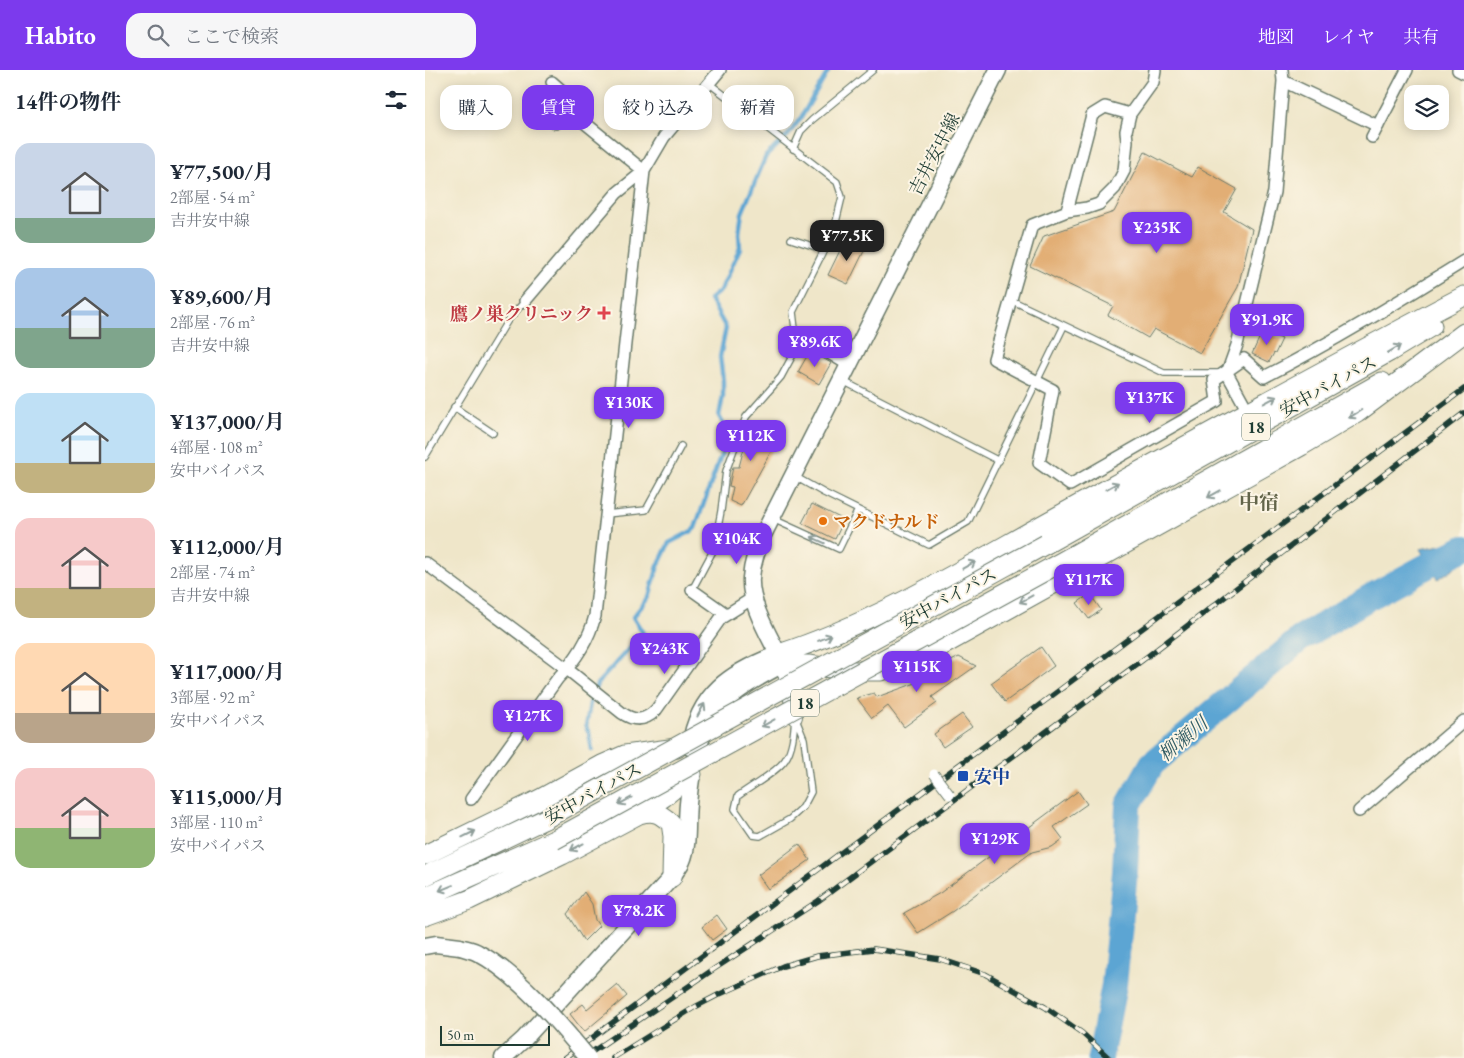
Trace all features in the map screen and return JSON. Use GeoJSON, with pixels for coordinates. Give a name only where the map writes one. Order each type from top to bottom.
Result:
{"type":"FeatureCollection","features":[{"type":"Feature","properties":{"kind":"highway"},"geometry":{"type":"LineString","coordinates":[[781,659],[845,630],[933,585],[1248,411],[1464,296]]}},
{"type":"Feature","properties":{"kind":"highway","name":"安中バイパス"},"geometry":{"type":"LineString","coordinates":[[425,876],[545,820],[1046,544],[1389,352],[1464,306]]}},
{"type":"Feature","properties":{"kind":"highway"},"geometry":{"type":"LineString","coordinates":[[781,659],[807,665],[854,671],[880,671],[899,666],[929,653],[1357,413],[1464,332]]}},
{"type":"Feature","properties":{"kind":"highway","name":"安中バイパス"},"geometry":{"type":"LineString","coordinates":[[425,897],[554,840],[1056,565],[1392,377],[1464,332]]}},
{"type":"Feature","properties":{"kind":"highway"},"geometry":{"type":"LineString","coordinates":[[933,585],[963,633]]}},
{"type":"Feature","properties":{"kind":"highway"},"geometry":{"type":"LineString","coordinates":[[425,855],[541,799],[602,765],[625,755],[690,746]]}},
{"type":"Feature","properties":{"kind":"highway"},"geometry":{"type":"LineString","coordinates":[[425,916],[469,900],[562,855],[639,814],[692,774]]}},
{"type":"Feature","properties":{"kind":"highway"},"geometry":{"type":"LineString","coordinates":[[639,814],[651,811],[661,815],[671,824],[673,836],[672,878]]}},
{"type":"Feature","properties":{"kind":"main road","name":"吉井安中線"},"geometry":{"type":"LineString","coordinates":[[781,659],[753,598],[751,579],[753,565],[762,537],[998,70]]}},
{"type":"Feature","properties":{"kind":"main road"},"geometry":{"type":"LineString","coordinates":[[692,774],[689,753],[697,716],[713,693],[747,667],[781,659]]}},
{"type":"Feature","properties":{"kind":"main road"},"geometry":{"type":"LineString","coordinates":[[503,1058],[525,1038],[672,878],[682,860],[687,839],[688,805],[692,774],[705,731],[720,708],[781,659]]}},
{"type":"Feature","properties":{"kind":"main road"},"geometry":{"type":"LineString","coordinates":[[425,946],[436,944],[460,947],[477,952],[497,964],[538,1002],[588,1058]]}},
{"type":"Feature","properties":{"kind":"street"},"geometry":{"type":"LineString","coordinates":[[471,799],[558,678],[567,669],[591,633],[595,616],[644,171],[664,137],[720,70]]}},
{"type":"Feature","properties":{"kind":"street"},"geometry":{"type":"LineString","coordinates":[[1155,70],[1153,82],[1130,114],[1126,131],[1127,142],[1124,171],[1115,188],[1099,204],[1067,211],[1031,225],[994,359],[1053,390],[1039,463],[1070,485],[1217,400],[1214,380],[1244,359],[1264,377],[1312,353],[1464,261]]}},
{"type":"Feature","properties":{"kind":"street"},"geometry":{"type":"LineString","coordinates":[[1372,137],[1407,70]]}},
{"type":"Feature","properties":{"kind":"street"},"geometry":{"type":"LineString","coordinates":[[1458,70],[1464,73]]}},
{"type":"Feature","properties":{"kind":"street"},"geometry":{"type":"LineString","coordinates":[[1248,411],[1227,372],[1237,345],[1274,192],[1283,75],[1378,126]]}},
{"type":"Feature","properties":{"kind":"street"},"geometry":{"type":"LineString","coordinates":[[552,82],[555,85]]}},
{"type":"Feature","properties":{"kind":"street"},"geometry":{"type":"LineString","coordinates":[[1067,211],[1092,115],[1105,107],[1130,114]]}},
{"type":"Feature","properties":{"kind":"street"},"geometry":{"type":"LineString","coordinates":[[594,130],[644,171]]}},
{"type":"Feature","properties":{"kind":"street"},"geometry":{"type":"LineString","coordinates":[[525,301],[617,193],[644,171]]}},
{"type":"Feature","properties":{"kind":"street"},"geometry":{"type":"LineString","coordinates":[[801,336],[845,372]]}},
{"type":"Feature","properties":{"kind":"street"},"geometry":{"type":"LineString","coordinates":[[425,563],[629,717],[639,720],[644,719],[656,710],[721,618],[753,598]]}},
{"type":"Feature","properties":{"kind":"street"},"geometry":{"type":"LineString","coordinates":[[692,590],[726,614]]}},
{"type":"Feature","properties":{"kind":"street"},"geometry":{"type":"LineString","coordinates":[[781,659],[795,718]]}},
{"type":"Feature","properties":{"kind":"street"},"geometry":{"type":"LineString","coordinates":[[1359,811],[1464,721]]}},
{"type":"Feature","properties":{"kind":"street"},"geometry":{"type":"LineString","coordinates":[[934,774],[950,795]]}},
{"type":"Feature","properties":{"kind":"lane"},"geometry":{"type":"LineString","coordinates":[[793,149],[801,131],[812,120],[873,70]]}},
{"type":"Feature","properties":{"kind":"lane"},"geometry":{"type":"LineString","coordinates":[[692,590],[714,549],[726,471],[746,417],[781,377],[801,336],[795,329],[793,312],[825,250],[836,222],[842,197],[837,182],[709,84]]}},
{"type":"Feature","properties":{"kind":"lane"},"geometry":{"type":"LineString","coordinates":[[791,239],[825,250]]}},
{"type":"Feature","properties":{"kind":"lane"},"geometry":{"type":"LineString","coordinates":[[1010,300],[1164,373],[1227,372]]}},
{"type":"Feature","properties":{"kind":"lane"},"geometry":{"type":"LineString","coordinates":[[425,457],[508,320],[525,301]]}},
{"type":"Feature","properties":{"kind":"lane"},"geometry":{"type":"LineString","coordinates":[[793,476],[929,545],[968,522],[1064,326]]}},
{"type":"Feature","properties":{"kind":"lane"},"geometry":{"type":"LineString","coordinates":[[845,372],[999,460]]}},
{"type":"Feature","properties":{"kind":"lane"},"geometry":{"type":"LineString","coordinates":[[454,407],[493,433]]}},
{"type":"Feature","properties":{"kind":"lane"},"geometry":{"type":"LineString","coordinates":[[606,514],[646,510],[681,446]]}},
{"type":"Feature","properties":{"kind":"lane"},"geometry":{"type":"LineString","coordinates":[[772,518],[839,549],[858,510]]}},
{"type":"Feature","properties":{"kind":"lane"},"geometry":{"type":"LineString","coordinates":[[795,718],[804,739],[811,792],[803,807],[790,819],[760,836],[753,835],[735,809],[736,801],[738,796],[785,760],[794,737],[795,718]]}},
{"type":"Feature","properties":{"kind":"water"},"geometry":{"type":"Polygon","coordinates":[[[1464,537],[1464,558],[1453,569],[1438,579],[1420,549],[1447,544],[1464,537]]]}},
{"type":"Feature","properties":{"kind":"building"},"geometry":{"type":"Polygon","coordinates":[[[1145,152],[1192,177],[1198,167],[1237,189],[1224,212],[1252,229],[1238,287],[1200,353],[1154,329],[1148,338],[1108,315],[1113,306],[1030,266],[1044,236],[1114,212],[1145,152]]]}},
{"type":"Feature","properties":{"kind":"building"},"geometry":{"type":"Polygon","coordinates":[[[845,240],[865,249],[848,284],[828,275],[845,240]]]}},
{"type":"Feature","properties":{"kind":"building"},"geometry":{"type":"Polygon","coordinates":[[[1263,330],[1282,339],[1269,362],[1252,354],[1263,330]]]}},
{"type":"Feature","properties":{"kind":"building"},"geometry":{"type":"Polygon","coordinates":[[[810,351],[831,363],[819,384],[798,372],[810,351]]]}},
{"type":"Feature","properties":{"kind":"building"},"geometry":{"type":"Polygon","coordinates":[[[751,421],[779,437],[741,506],[730,501],[733,487],[729,486],[733,467],[739,467],[751,421]]]}},
{"type":"Feature","properties":{"kind":"building","name":"マクドナルド"},"geometry":{"type":"Polygon","coordinates":[[[812,504],[844,520],[835,539],[802,523],[812,504]]]}},
{"type":"Feature","properties":{"kind":"building"},"geometry":{"type":"Polygon","coordinates":[[[1090,594],[1101,610],[1089,619],[1077,603],[1090,594]]]}},
{"type":"Feature","properties":{"kind":"building"},"geometry":{"type":"Polygon","coordinates":[[[1041,647],[1054,666],[1005,702],[991,683],[1041,647]]]}},
{"type":"Feature","properties":{"kind":"building"},"geometry":{"type":"Polygon","coordinates":[[[959,657],[976,666],[932,697],[937,703],[904,727],[888,706],[872,718],[857,698],[874,693],[877,697],[927,679],[924,675],[959,657]]]}},
{"type":"Feature","properties":{"kind":"building"},"geometry":{"type":"Polygon","coordinates":[[[962,714],[972,727],[943,747],[934,734],[962,714]]]}},
{"type":"Feature","properties":{"kind":"building"},"geometry":{"type":"Polygon","coordinates":[[[1078,791],[1087,804],[1054,827],[1063,839],[1052,847],[1032,852],[953,911],[918,933],[904,913],[940,893],[1078,791]]]}},
{"type":"Feature","properties":{"kind":"building"},"geometry":{"type":"Polygon","coordinates":[[[799,844],[810,860],[768,889],[758,875],[799,844]]]}},
{"type":"Feature","properties":{"kind":"building"},"geometry":{"type":"Polygon","coordinates":[[[584,892],[592,904],[595,920],[599,926],[584,941],[567,914],[584,892]]]}},
{"type":"Feature","properties":{"kind":"building"},"geometry":{"type":"Polygon","coordinates":[[[717,915],[727,929],[712,940],[702,927],[717,915]]]}},
{"type":"Feature","properties":{"kind":"building"},"geometry":{"type":"Polygon","coordinates":[[[617,984],[627,996],[584,1032],[570,1014],[583,1004],[587,1009],[617,984]]]}},
{"type":"Feature","properties":{"kind":"waterway"},"geometry":{"type":"LineString","coordinates":[[592,750],[586,727],[590,703],[597,684],[643,633],[633,617],[649,597],[658,566],[669,543],[695,528],[724,447],[726,429],[719,416],[723,396],[720,357],[726,328],[710,299],[721,290],[740,248],[739,233],[742,213],[766,156],[789,134],[829,70]]}},
{"type":"Feature","properties":{"kind":"waterway","name":"柳瀬川"},"geometry":{"type":"LineString","coordinates":[[1100,1058],[1114,985],[1125,872],[1128,806],[1152,764],[1300,639],[1370,597],[1464,548]]}},
{"type":"Feature","properties":{"kind":"railway"},"geometry":{"type":"LineString","coordinates":[[565,1058],[1464,389]]}},
{"type":"Feature","properties":{"kind":"railway"},"geometry":{"type":"LineString","coordinates":[[583,1058],[818,901],[1148,656],[1464,413]]}},
{"type":"Feature","properties":{"kind":"railway"},"geometry":{"type":"LineString","coordinates":[[613,1058],[695,1007],[783,966],[817,956],[874,949],[940,959],[985,974],[1045,1007],[1082,1033],[1109,1058]]}},
{"type":"Feature","properties":{"kind":"place","name":"鷹ノ巣クリニック"},"geometry":{"type":"Point","coordinates":[604,313]}},
{"type":"Feature","properties":{"kind":"place","name":"マクドナルド"},"geometry":{"type":"Point","coordinates":[823,521]}},
{"type":"Feature","properties":{"kind":"place","name":"安中"},"geometry":{"type":"Point","coordinates":[963,776]}},
{"type":"Feature","properties":{"kind":"district","name":"中宿"},"geometry":{"type":"Point","coordinates":[1259,502]}}]}
